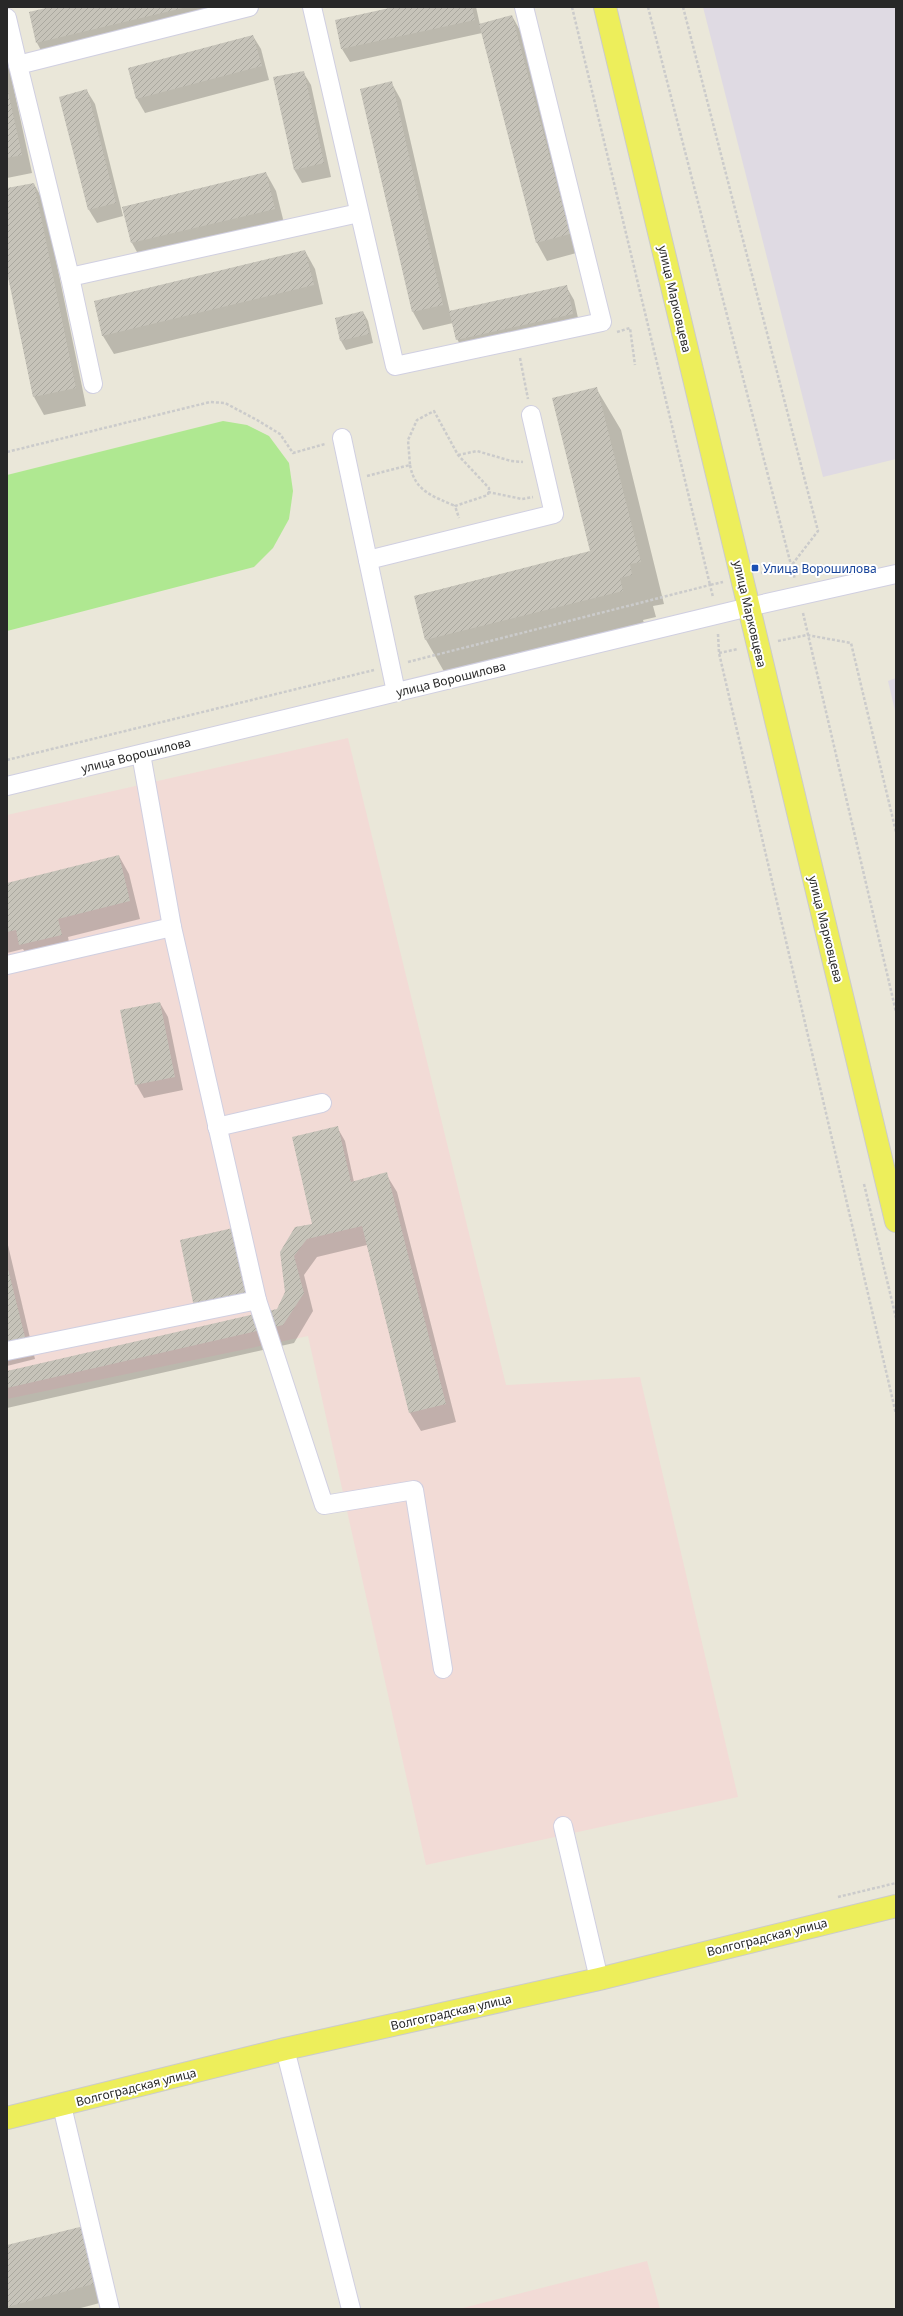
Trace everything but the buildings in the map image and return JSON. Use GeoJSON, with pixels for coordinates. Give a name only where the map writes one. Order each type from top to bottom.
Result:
{"type":"FeatureCollection","features":[{"type":"Feature","properties":{"kind":"main road","name":"улица Марковцева"},"geometry":{"type":"LineString","coordinates":[[605,7],[896,1221]]}},
{"type":"Feature","properties":{"kind":"main road","name":"Волгоградская улица"},"geometry":{"type":"LineString","coordinates":[[7,2118],[62,2106],[285,2049],[598,1979],[896,1906]]}},
{"type":"Feature","properties":{"kind":"street"},"geometry":{"type":"LineString","coordinates":[[18,65],[249,7]]}},
{"type":"Feature","properties":{"kind":"street"},"geometry":{"type":"LineString","coordinates":[[312,7],[395,366],[602,322],[524,7]]}},
{"type":"Feature","properties":{"kind":"street"},"geometry":{"type":"LineString","coordinates":[[7,18],[70,277],[93,384]]}},
{"type":"Feature","properties":{"kind":"street"},"geometry":{"type":"LineString","coordinates":[[70,277],[359,213]]}},
{"type":"Feature","properties":{"kind":"street"},"geometry":{"type":"LineString","coordinates":[[368,560],[554,514],[531,415]]}},
{"type":"Feature","properties":{"kind":"street"},"geometry":{"type":"LineString","coordinates":[[342,438],[396,692]]}},
{"type":"Feature","properties":{"kind":"street","name":"улица Ворошилова"},"geometry":{"type":"LineString","coordinates":[[7,786],[749,607],[896,574]]}},
{"type":"Feature","properties":{"kind":"street"},"geometry":{"type":"LineString","coordinates":[[141,754],[172,927],[257,1300],[324,1505],[414,1490],[443,1668]]}},
{"type":"Feature","properties":{"kind":"street"},"geometry":{"type":"LineString","coordinates":[[7,965],[172,927]]}},
{"type":"Feature","properties":{"kind":"street"},"geometry":{"type":"LineString","coordinates":[[217,1127],[322,1103]]}},
{"type":"Feature","properties":{"kind":"street"},"geometry":{"type":"LineString","coordinates":[[7,1351],[257,1300]]}},
{"type":"Feature","properties":{"kind":"street"},"geometry":{"type":"LineString","coordinates":[[563,1826],[598,1979]]}},
{"type":"Feature","properties":{"kind":"street"},"geometry":{"type":"LineString","coordinates":[[285,2049],[351,2309]]}},
{"type":"Feature","properties":{"kind":"street"},"geometry":{"type":"LineString","coordinates":[[62,2106],[110,2309]]}},
{"type":"Feature","properties":{"kind":"path"},"geometry":{"type":"LineString","coordinates":[[572,7],[710,585],[791,566],[818,531],[683,7]]}},
{"type":"Feature","properties":{"kind":"path"},"geometry":{"type":"LineString","coordinates":[[648,7],[799,596],[896,1012]]}},
{"type":"Feature","properties":{"kind":"path"},"geometry":{"type":"LineString","coordinates":[[616,332],[630,328],[635,365]]}},
{"type":"Feature","properties":{"kind":"path"},"geometry":{"type":"LineString","coordinates":[[527,356],[520,358],[531,415]]}},
{"type":"Feature","properties":{"kind":"path"},"geometry":{"type":"LineString","coordinates":[[7,452],[210,402],[225,403],[280,434],[293,453],[342,438]]}},
{"type":"Feature","properties":{"kind":"path"},"geometry":{"type":"LineString","coordinates":[[434,411],[458,455],[488,488],[488,495],[455,506],[426,494],[412,478],[408,440],[417,420],[434,411]]}},
{"type":"Feature","properties":{"kind":"path"},"geometry":{"type":"LineString","coordinates":[[458,455],[477,451],[511,461],[543,464]]}},
{"type":"Feature","properties":{"kind":"path"},"geometry":{"type":"LineString","coordinates":[[351,480],[410,465]]}},
{"type":"Feature","properties":{"kind":"path"},"geometry":{"type":"LineString","coordinates":[[488,492],[522,499],[550,495]]}},
{"type":"Feature","properties":{"kind":"path"},"geometry":{"type":"LineString","coordinates":[[455,506],[465,536]]}},
{"type":"Feature","properties":{"kind":"path"},"geometry":{"type":"LineString","coordinates":[[808,635],[851,643],[896,832]]}},
{"type":"Feature","properties":{"kind":"path"},"geometry":{"type":"LineString","coordinates":[[719,653],[896,1414]]}},
{"type":"Feature","properties":{"kind":"shaded area"},"geometry":{"type":"Polygon","coordinates":[[[703,7],[896,7],[896,459],[823,477],[703,7]]]}},
{"type":"Feature","properties":{"kind":"shaded area"},"geometry":{"type":"Polygon","coordinates":[[[896,678],[896,715],[888,681],[896,678]]]}},
{"type":"Feature","properties":{"kind":"shaded area"},"geometry":{"type":"Polygon","coordinates":[[[348,738],[506,1385],[640,1377],[738,1797],[426,1865],[308,1336],[7,1399],[7,815],[348,738]]]}},
{"type":"Feature","properties":{"kind":"shaded area"},"geometry":{"type":"Polygon","coordinates":[[[647,2261],[660,2309],[459,2309],[647,2261]]]}},
{"type":"Feature","properties":{"kind":"green space"},"geometry":{"type":"Polygon","coordinates":[[[223,421],[247,425],[269,436],[289,463],[293,491],[289,519],[273,548],[254,567],[7,631],[7,475],[223,421]]]}},
{"type":"Feature","properties":{"kind":"place","name":"Улица Ворошилова"},"geometry":{"type":"Point","coordinates":[755,568]}}]}
